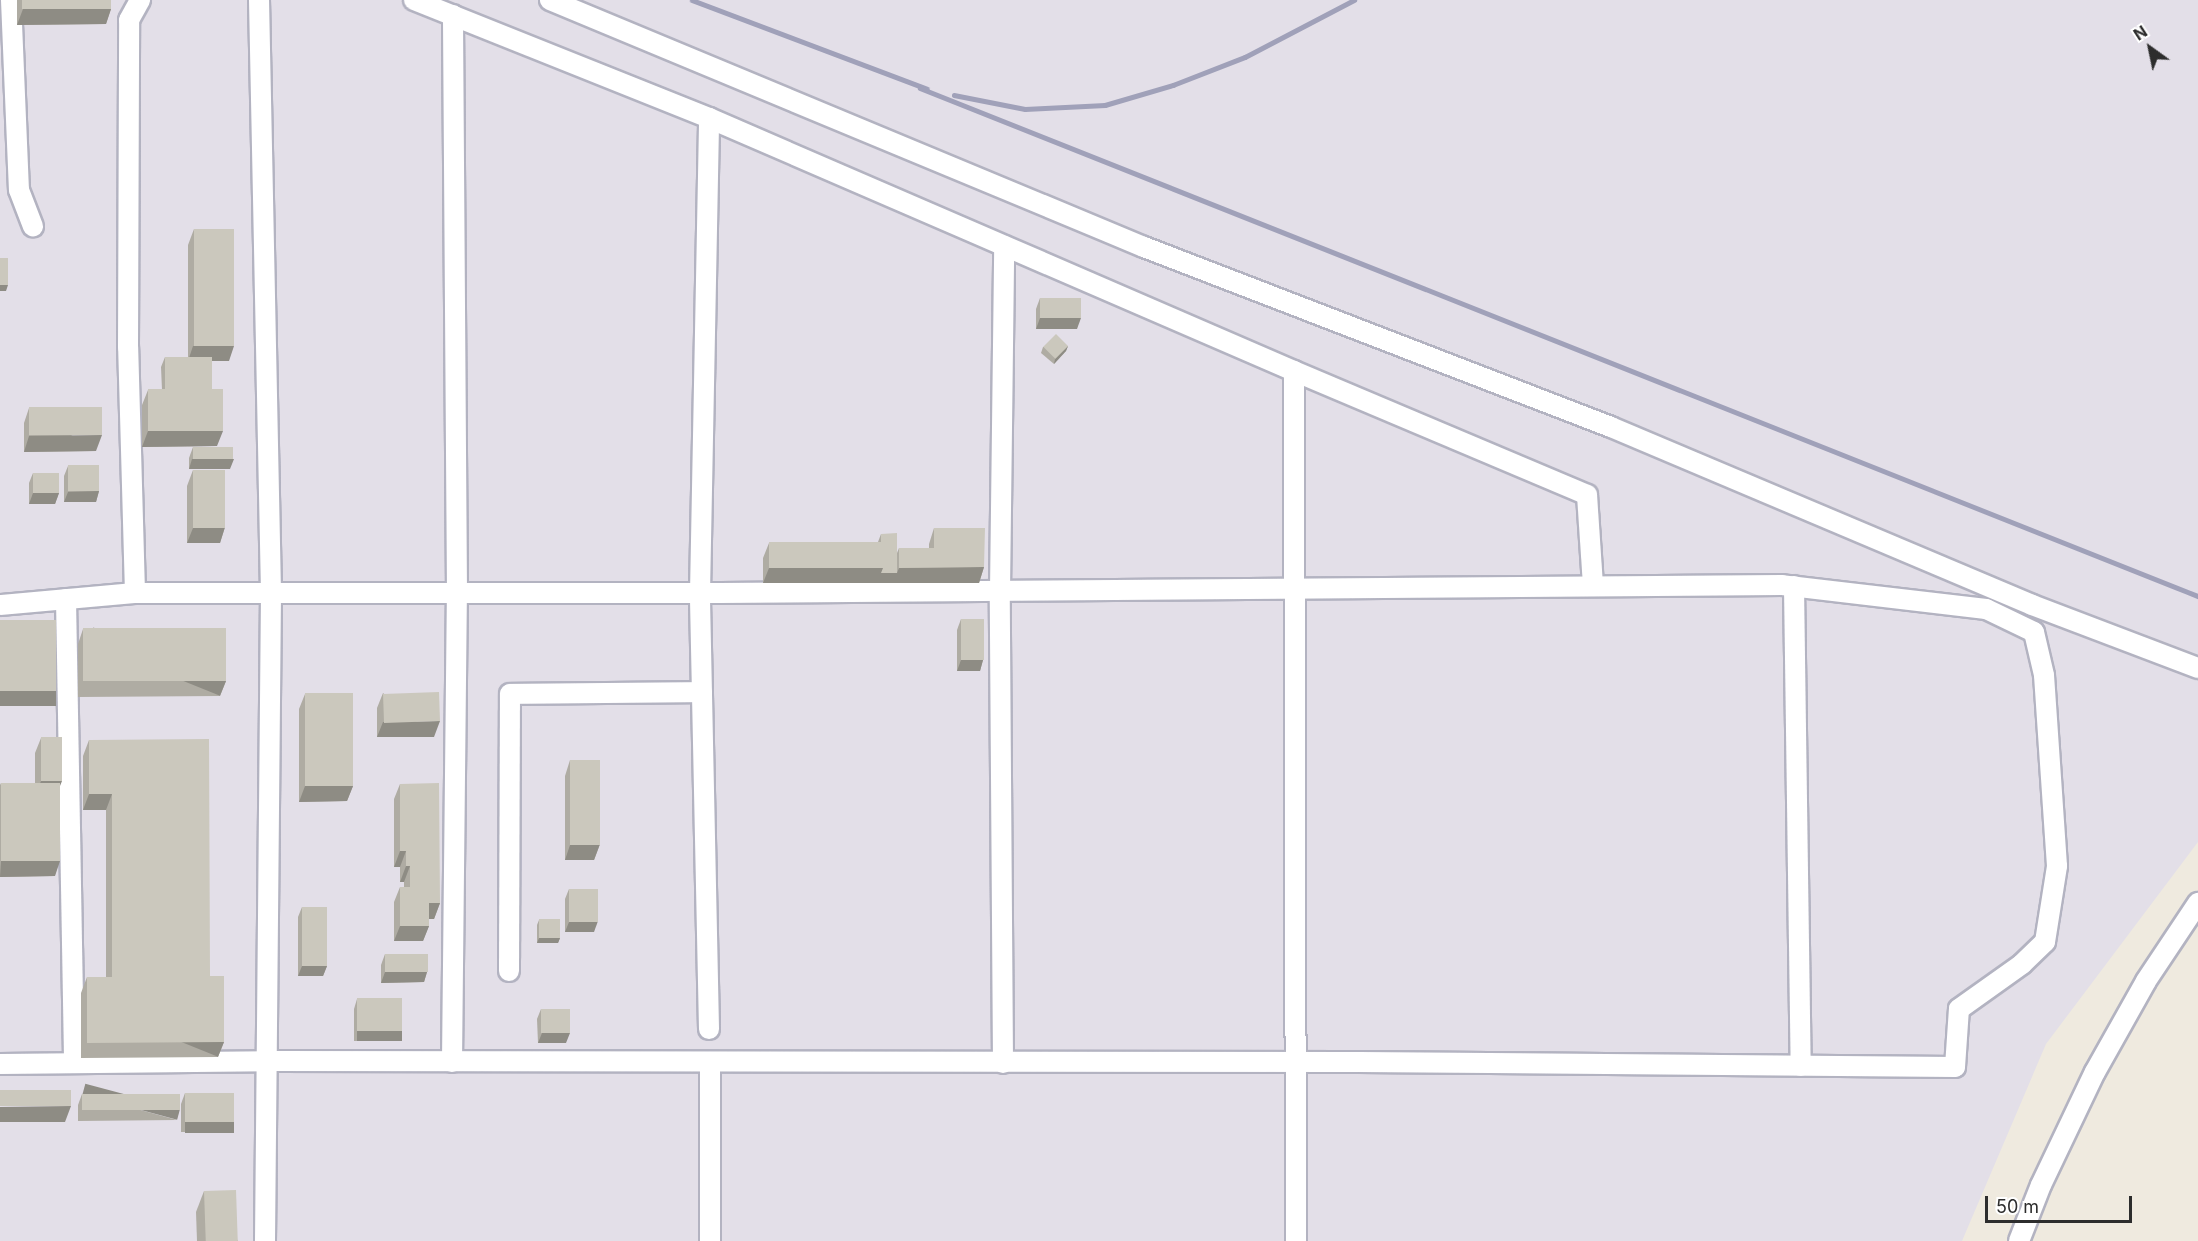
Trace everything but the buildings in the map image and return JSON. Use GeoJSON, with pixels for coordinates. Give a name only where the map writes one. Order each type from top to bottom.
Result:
{"type":"FeatureCollection","features":[{"type":"Feature","properties":{"kind":"street"},"geometry":{"type":"LineString","coordinates":[[11,0],[19,189],[33,226]]}},
{"type":"Feature","properties":{"kind":"street"},"geometry":{"type":"LineString","coordinates":[[135,593],[128,347],[129,20],[140,0]]}},
{"type":"Feature","properties":{"kind":"street"},"geometry":{"type":"LineString","coordinates":[[259,0],[271,593],[265,1241]]}},
{"type":"Feature","properties":{"kind":"street"},"geometry":{"type":"LineString","coordinates":[[414,0],[710,118],[1587,495],[1593,586]]}},
{"type":"Feature","properties":{"kind":"street"},"geometry":{"type":"LineString","coordinates":[[550,0],[1144,247],[1611,427],[2032,605],[2198,668]]}},
{"type":"Feature","properties":{"kind":"street"},"geometry":{"type":"LineString","coordinates":[[452,1062],[457,593],[453,15]]}},
{"type":"Feature","properties":{"kind":"street"},"geometry":{"type":"LineString","coordinates":[[709,1029],[700,593],[710,118]]}},
{"type":"Feature","properties":{"kind":"street"},"geometry":{"type":"LineString","coordinates":[[1003,1063],[1000,591],[1004,246]]}},
{"type":"Feature","properties":{"kind":"street"},"geometry":{"type":"LineString","coordinates":[[1293,370],[1296,1241]]}},
{"type":"Feature","properties":{"kind":"street"},"geometry":{"type":"LineString","coordinates":[[1794,586],[1800,1066]]}},
{"type":"Feature","properties":{"kind":"street"},"geometry":{"type":"LineString","coordinates":[[0,604],[135,593],[700,593],[1794,586],[1986,609],[2034,632],[2044,675],[2057,866],[2045,942],[2022,964],[1959,1009],[1955,1067],[267,1061],[0,1064]]}},
{"type":"Feature","properties":{"kind":"street"},"geometry":{"type":"LineString","coordinates":[[66,599],[74,1063]]}},
{"type":"Feature","properties":{"kind":"street"},"geometry":{"type":"LineString","coordinates":[[509,970],[510,694],[702,692]]}},
{"type":"Feature","properties":{"kind":"street"},"geometry":{"type":"LineString","coordinates":[[2019,1241],[2042,1185],[2095,1072],[2146,981],[2198,903]]}},
{"type":"Feature","properties":{"kind":"street"},"geometry":{"type":"LineString","coordinates":[[710,1062],[710,1241]]}},
{"type":"Feature","properties":{"kind":"shaded area"},"geometry":{"type":"Polygon","coordinates":[[[0,0],[2198,0],[2198,842],[2046,1044],[1962,1241],[0,1241],[0,0]]]}},
{"type":"Feature","properties":{"kind":"railway"},"geometry":{"type":"LineString","coordinates":[[692,0],[927,89]]}},
{"type":"Feature","properties":{"kind":"railway"},"geometry":{"type":"LineString","coordinates":[[954,95],[1025,109],[1105,105],[1173,85],[1245,57],[1354,0]]}},
{"type":"Feature","properties":{"kind":"railway"},"geometry":{"type":"LineString","coordinates":[[920,88],[2198,596]]}}]}
